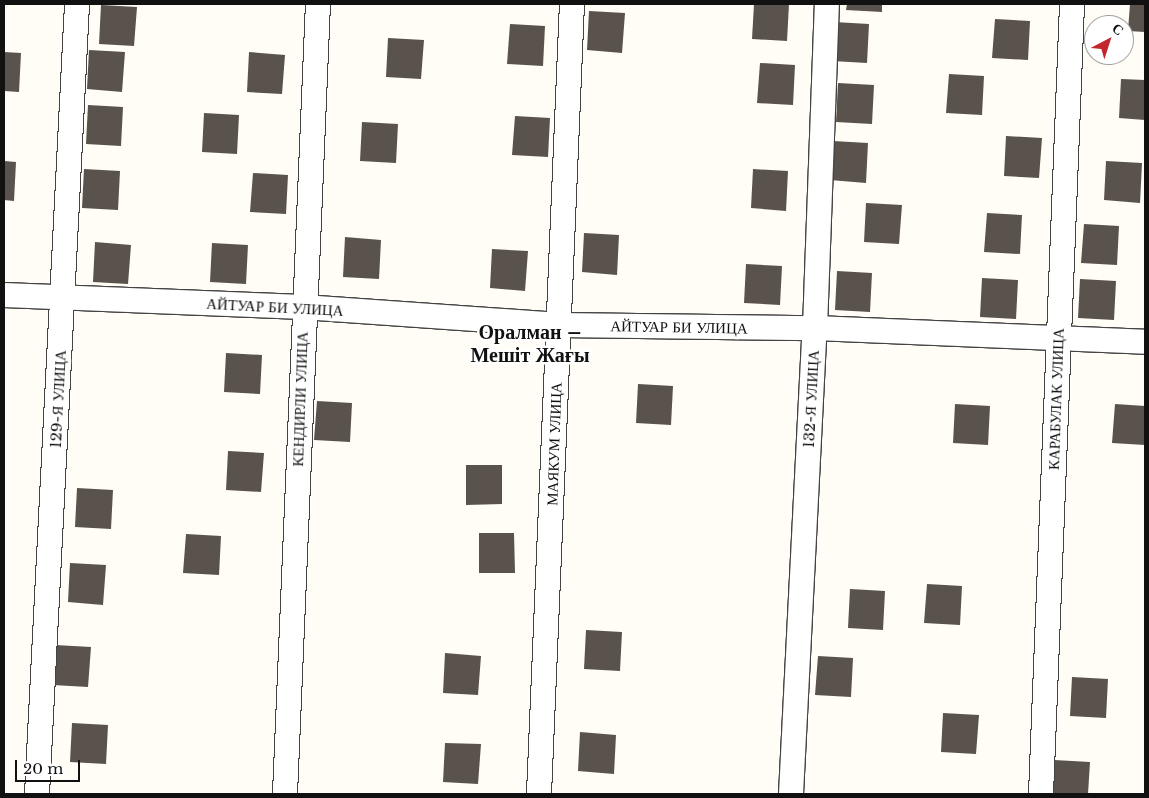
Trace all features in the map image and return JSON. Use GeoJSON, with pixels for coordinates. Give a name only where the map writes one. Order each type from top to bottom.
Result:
{"type":"FeatureCollection","features":[{"type":"Feature","properties":{"kind":"street","name":"129-Я УЛИЦА"},"geometry":{"type":"LineString","coordinates":[[37,794],[77,4]]}},
{"type":"Feature","properties":{"kind":"street","name":"КЕНДИРЛИ УЛИЦА"},"geometry":{"type":"LineString","coordinates":[[285,794],[303,307],[318,4]]}},
{"type":"Feature","properties":{"kind":"street","name":"МАЯКУМ УЛИЦА"},"geometry":{"type":"LineString","coordinates":[[540,794],[572,4]]}},
{"type":"Feature","properties":{"kind":"street","name":"132-Я УЛИЦА"},"geometry":{"type":"LineString","coordinates":[[791,794],[815,328],[827,4]]}},
{"type":"Feature","properties":{"kind":"street","name":"КАРАБУЛАК УЛИЦА"},"geometry":{"type":"LineString","coordinates":[[1041,794],[1072,4]]}},
{"type":"Feature","properties":{"kind":"street","name":"АЙТУАР БИ УЛИЦА"},"geometry":{"type":"LineString","coordinates":[[4,295],[303,307],[559,326],[815,328],[1145,342]]}},
{"type":"Feature","properties":{"kind":"building"},"geometry":{"type":"Polygon","coordinates":[[[754,4],[789,4],[787,41],[752,39],[754,4]]]}},
{"type":"Feature","properties":{"kind":"building"},"geometry":{"type":"Polygon","coordinates":[[[847,4],[882,4],[882,12],[846,10],[847,4]]]}},
{"type":"Feature","properties":{"kind":"building"},"geometry":{"type":"Polygon","coordinates":[[[1130,4],[1145,4],[1145,32],[1134,31],[1134,15],[1129,15],[1130,4]]]}},
{"type":"Feature","properties":{"kind":"building"},"geometry":{"type":"Polygon","coordinates":[[[101,5],[137,7],[134,46],[99,44],[101,5]]]}},
{"type":"Feature","properties":{"kind":"building"},"geometry":{"type":"Polygon","coordinates":[[[589,11],[625,13],[622,53],[587,50],[589,11]]]}},
{"type":"Feature","properties":{"kind":"building"},"geometry":{"type":"Polygon","coordinates":[[[995,19],[1030,21],[1028,60],[992,58],[995,19]]]}},
{"type":"Feature","properties":{"kind":"building"},"geometry":{"type":"Polygon","coordinates":[[[834,22],[869,24],[867,63],[832,61],[834,22]]]}},
{"type":"Feature","properties":{"kind":"building"},"geometry":{"type":"Polygon","coordinates":[[[510,24],[545,26],[543,66],[507,64],[510,24]]]}},
{"type":"Feature","properties":{"kind":"building"},"geometry":{"type":"Polygon","coordinates":[[[388,38],[424,40],[421,79],[386,77],[388,38]]]}},
{"type":"Feature","properties":{"kind":"building"},"geometry":{"type":"Polygon","coordinates":[[[89,50],[125,52],[122,92],[87,89],[89,50]]]}},
{"type":"Feature","properties":{"kind":"building"},"geometry":{"type":"Polygon","coordinates":[[[4,52],[21,53],[19,92],[4,91],[4,52]]]}},
{"type":"Feature","properties":{"kind":"building"},"geometry":{"type":"Polygon","coordinates":[[[249,52],[285,55],[282,94],[247,92],[249,52]]]}},
{"type":"Feature","properties":{"kind":"building"},"geometry":{"type":"Polygon","coordinates":[[[760,63],[795,65],[793,105],[757,103],[760,63]]]}},
{"type":"Feature","properties":{"kind":"building"},"geometry":{"type":"Polygon","coordinates":[[[949,74],[984,76],[982,115],[946,113],[949,74]]]}},
{"type":"Feature","properties":{"kind":"building"},"geometry":{"type":"Polygon","coordinates":[[[1121,79],[1145,80],[1145,120],[1119,118],[1121,79]]]}},
{"type":"Feature","properties":{"kind":"building"},"geometry":{"type":"Polygon","coordinates":[[[838,83],[874,85],[872,124],[836,122],[838,83]]]}},
{"type":"Feature","properties":{"kind":"building"},"geometry":{"type":"Polygon","coordinates":[[[88,105],[123,107],[121,146],[86,144],[88,105]]]}},
{"type":"Feature","properties":{"kind":"building"},"geometry":{"type":"Polygon","coordinates":[[[204,113],[239,115],[237,154],[202,152],[204,113]]]}},
{"type":"Feature","properties":{"kind":"building"},"geometry":{"type":"Polygon","coordinates":[[[515,116],[550,118],[548,157],[512,155],[515,116]]]}},
{"type":"Feature","properties":{"kind":"building"},"geometry":{"type":"Polygon","coordinates":[[[362,122],[398,124],[396,163],[360,161],[362,122]]]}},
{"type":"Feature","properties":{"kind":"building"},"geometry":{"type":"Polygon","coordinates":[[[1006,136],[1042,138],[1039,178],[1004,176],[1006,136]]]}},
{"type":"Feature","properties":{"kind":"building"},"geometry":{"type":"Polygon","coordinates":[[[833,141],[868,143],[866,183],[830,180],[833,141]]]}},
{"type":"Feature","properties":{"kind":"building"},"geometry":{"type":"Polygon","coordinates":[[[4,161],[16,162],[14,201],[4,200],[4,161]]]}},
{"type":"Feature","properties":{"kind":"building"},"geometry":{"type":"Polygon","coordinates":[[[1106,161],[1142,163],[1140,203],[1104,200],[1106,161]]]}},
{"type":"Feature","properties":{"kind":"building"},"geometry":{"type":"Polygon","coordinates":[[[84,169],[120,171],[118,210],[82,208],[84,169]]]}},
{"type":"Feature","properties":{"kind":"building"},"geometry":{"type":"Polygon","coordinates":[[[753,169],[788,171],[786,211],[751,208],[753,169]]]}},
{"type":"Feature","properties":{"kind":"building"},"geometry":{"type":"Polygon","coordinates":[[[253,173],[288,175],[286,214],[250,212],[253,173]]]}},
{"type":"Feature","properties":{"kind":"building"},"geometry":{"type":"Polygon","coordinates":[[[866,203],[902,205],[899,244],[864,242],[866,203]]]}},
{"type":"Feature","properties":{"kind":"building"},"geometry":{"type":"Polygon","coordinates":[[[987,213],[1022,215],[1020,254],[984,252],[987,213]]]}},
{"type":"Feature","properties":{"kind":"building"},"geometry":{"type":"Polygon","coordinates":[[[1084,224],[1119,226],[1117,265],[1081,263],[1084,224]]]}},
{"type":"Feature","properties":{"kind":"building"},"geometry":{"type":"Polygon","coordinates":[[[584,233],[619,235],[617,275],[582,272],[584,233]]]}},
{"type":"Feature","properties":{"kind":"building"},"geometry":{"type":"Polygon","coordinates":[[[345,237],[381,240],[379,279],[343,277],[345,237]]]}},
{"type":"Feature","properties":{"kind":"building"},"geometry":{"type":"Polygon","coordinates":[[[95,242],[131,245],[128,284],[93,282],[95,242]]]}},
{"type":"Feature","properties":{"kind":"building"},"geometry":{"type":"Polygon","coordinates":[[[212,243],[248,245],[246,284],[210,282],[212,243]]]}},
{"type":"Feature","properties":{"kind":"building"},"geometry":{"type":"Polygon","coordinates":[[[492,249],[528,251],[525,291],[490,288],[492,249]]]}},
{"type":"Feature","properties":{"kind":"building"},"geometry":{"type":"Polygon","coordinates":[[[746,264],[782,266],[780,305],[744,303],[746,264]]]}},
{"type":"Feature","properties":{"kind":"building"},"geometry":{"type":"Polygon","coordinates":[[[837,271],[872,273],[870,312],[835,310],[837,271]]]}},
{"type":"Feature","properties":{"kind":"building"},"geometry":{"type":"Polygon","coordinates":[[[982,278],[1018,280],[1016,319],[980,317],[982,278]]]}},
{"type":"Feature","properties":{"kind":"building"},"geometry":{"type":"Polygon","coordinates":[[[1080,279],[1116,281],[1114,320],[1078,318],[1080,279]]]}},
{"type":"Feature","properties":{"kind":"building"},"geometry":{"type":"Polygon","coordinates":[[[226,353],[262,355],[260,394],[224,392],[226,353]]]}},
{"type":"Feature","properties":{"kind":"building"},"geometry":{"type":"Polygon","coordinates":[[[638,384],[673,386],[671,425],[636,423],[638,384]]]}},
{"type":"Feature","properties":{"kind":"building"},"geometry":{"type":"Polygon","coordinates":[[[317,401],[352,403],[350,442],[314,440],[317,401]]]}},
{"type":"Feature","properties":{"kind":"building"},"geometry":{"type":"Polygon","coordinates":[[[955,404],[990,406],[988,445],[953,443],[955,404]]]}},
{"type":"Feature","properties":{"kind":"building"},"geometry":{"type":"Polygon","coordinates":[[[1115,404],[1145,406],[1145,445],[1112,443],[1115,404]]]}},
{"type":"Feature","properties":{"kind":"building"},"geometry":{"type":"Polygon","coordinates":[[[228,451],[264,453],[261,492],[226,490],[228,451]]]}},
{"type":"Feature","properties":{"kind":"building"},"geometry":{"type":"Polygon","coordinates":[[[466,465],[502,465],[502,504],[466,505],[466,465]]]}},
{"type":"Feature","properties":{"kind":"building"},"geometry":{"type":"Polygon","coordinates":[[[77,488],[113,490],[111,529],[75,527],[77,488]]]}},
{"type":"Feature","properties":{"kind":"building"},"geometry":{"type":"Polygon","coordinates":[[[479,533],[514,533],[515,573],[479,573],[479,533]]]}},
{"type":"Feature","properties":{"kind":"building"},"geometry":{"type":"Polygon","coordinates":[[[186,534],[221,536],[219,575],[183,573],[186,534]]]}},
{"type":"Feature","properties":{"kind":"building"},"geometry":{"type":"Polygon","coordinates":[[[70,563],[106,565],[103,605],[68,602],[70,563]]]}},
{"type":"Feature","properties":{"kind":"building"},"geometry":{"type":"Polygon","coordinates":[[[927,584],[962,586],[960,625],[924,623],[927,584]]]}},
{"type":"Feature","properties":{"kind":"building"},"geometry":{"type":"Polygon","coordinates":[[[850,589],[885,591],[883,630],[848,628],[850,589]]]}},
{"type":"Feature","properties":{"kind":"building"},"geometry":{"type":"Polygon","coordinates":[[[586,630],[622,632],[620,671],[584,669],[586,630]]]}},
{"type":"Feature","properties":{"kind":"building"},"geometry":{"type":"Polygon","coordinates":[[[55,645],[91,647],[88,687],[53,685],[55,645]]]}},
{"type":"Feature","properties":{"kind":"building"},"geometry":{"type":"Polygon","coordinates":[[[445,653],[481,656],[478,695],[443,693],[445,653]]]}},
{"type":"Feature","properties":{"kind":"building"},"geometry":{"type":"Polygon","coordinates":[[[818,656],[853,658],[851,697],[815,695],[818,656]]]}},
{"type":"Feature","properties":{"kind":"building"},"geometry":{"type":"Polygon","coordinates":[[[1072,677],[1108,679],[1106,718],[1070,716],[1072,677]]]}},
{"type":"Feature","properties":{"kind":"building"},"geometry":{"type":"Polygon","coordinates":[[[943,713],[979,715],[976,754],[941,752],[943,713]]]}},
{"type":"Feature","properties":{"kind":"building"},"geometry":{"type":"Polygon","coordinates":[[[72,723],[108,725],[106,764],[70,762],[72,723]]]}},
{"type":"Feature","properties":{"kind":"building"},"geometry":{"type":"Polygon","coordinates":[[[580,732],[616,735],[614,774],[578,771],[580,732]]]}},
{"type":"Feature","properties":{"kind":"building"},"geometry":{"type":"Polygon","coordinates":[[[445,743],[481,744],[478,784],[443,782],[445,743]]]}},
{"type":"Feature","properties":{"kind":"building"},"geometry":{"type":"Polygon","coordinates":[[[1054,760],[1090,762],[1088,794],[1053,794],[1054,760]]]}},
{"type":"Feature","properties":{"kind":"district","name":"Оралман – Мешіт Жағы"},"geometry":{"type":"Point","coordinates":[530,344]}}]}
